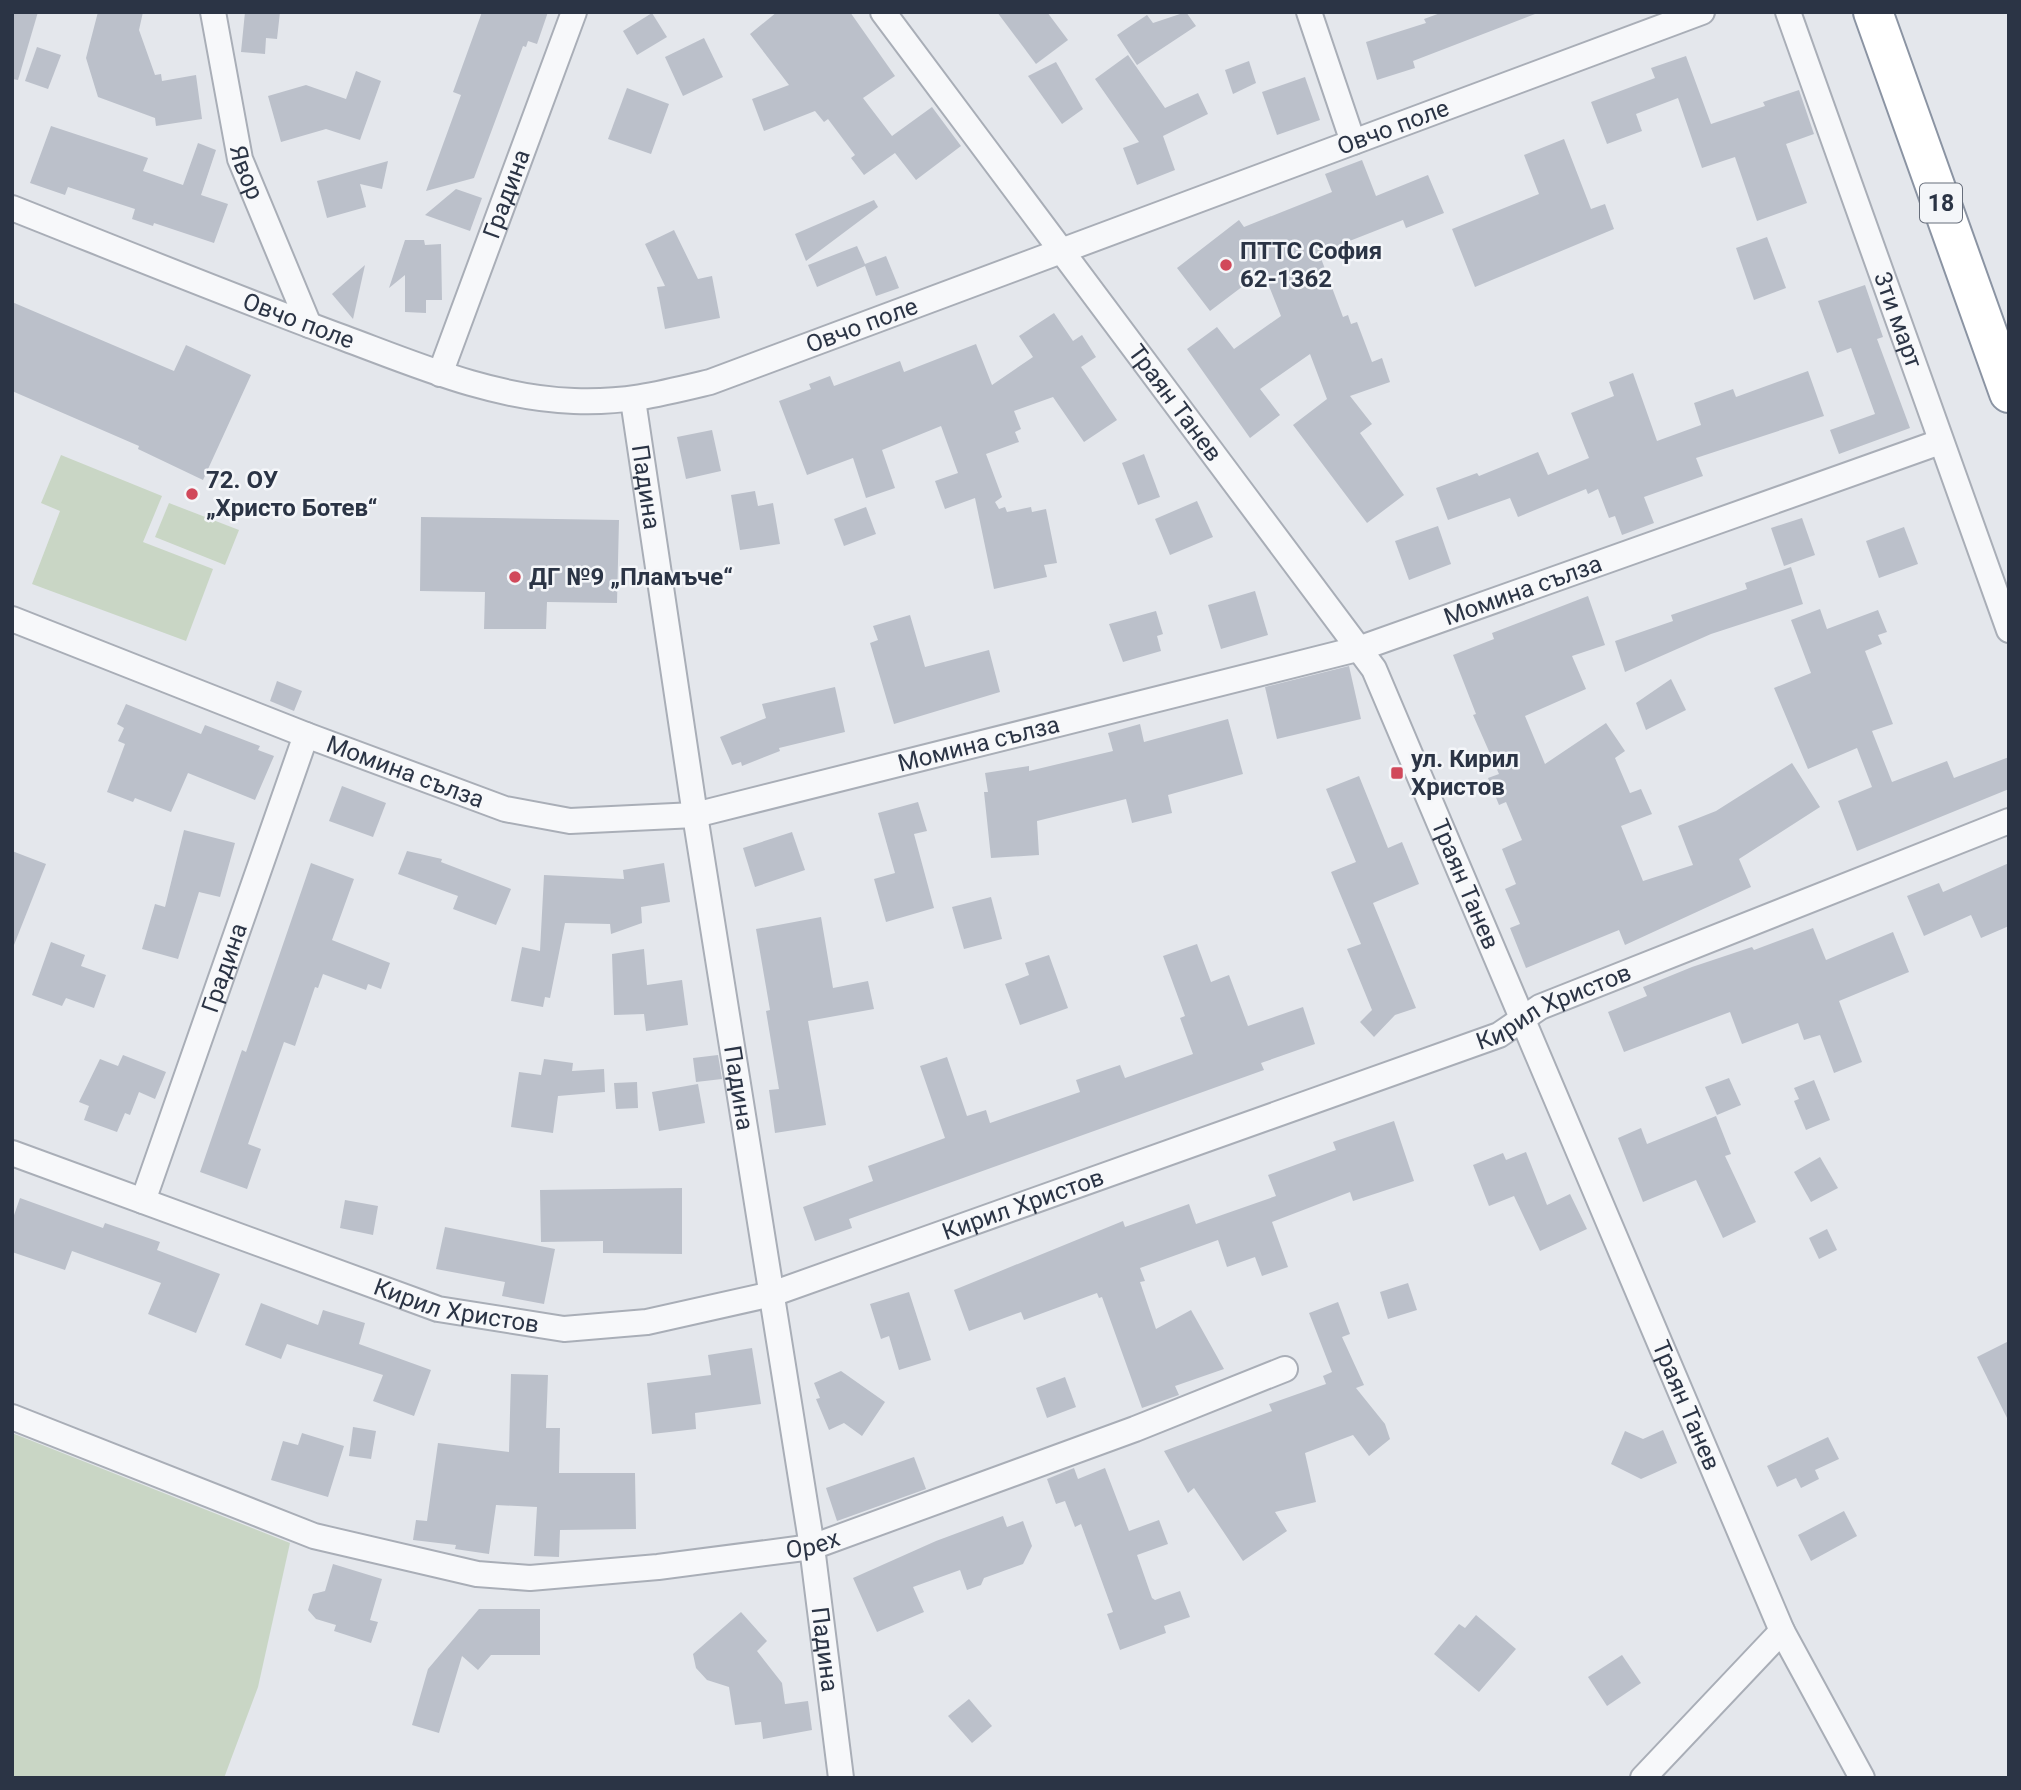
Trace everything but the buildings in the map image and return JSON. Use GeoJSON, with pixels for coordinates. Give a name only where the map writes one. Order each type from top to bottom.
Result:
{"type":"FeatureCollection","features":[{"type":"Feature","properties":{"kind":"highway","name":"18"},"geometry":{"type":"LineString","coordinates":[[1874,12],[2009,393]]}},
{"type":"Feature","properties":{"kind":"street","name":"Явор"},"geometry":{"type":"LineString","coordinates":[[213,12],[240,159],[309,325]]}},
{"type":"Feature","properties":{"kind":"street","name":"Градина"},"geometry":{"type":"LineString","coordinates":[[440,374],[574,12]]}},
{"type":"Feature","properties":{"kind":"street","name":"Траян Танев"},"geometry":{"type":"LineString","coordinates":[[883,12],[1361,648],[1374,669],[1782,1630],[1862,1778]]}},
{"type":"Feature","properties":{"kind":"street"},"geometry":{"type":"LineString","coordinates":[[1309,12],[1353,142]]}},
{"type":"Feature","properties":{"kind":"street","name":"Овчо поле"},"geometry":{"type":"LineString","coordinates":[[12,208],[187,280],[440,374],[503,393],[572,401],[633,400],[710,382],[1702,12]]}},
{"type":"Feature","properties":{"kind":"street","name":"3ти март"},"geometry":{"type":"LineString","coordinates":[[1788,12],[2009,629]]}},
{"type":"Feature","properties":{"kind":"street","name":"Падина"},"geometry":{"type":"LineString","coordinates":[[633,400],[695,815],[812,1547],[841,1778]]}},
{"type":"Feature","properties":{"kind":"street","name":"Момина сълза"},"geometry":{"type":"LineString","coordinates":[[12,619],[306,735],[505,809],[570,821],[695,815],[1361,648],[1940,442]]}},
{"type":"Feature","properties":{"kind":"street","name":"Градина"},"geometry":{"type":"LineString","coordinates":[[143,1201],[306,735]]}},
{"type":"Feature","properties":{"kind":"street","name":"Кирил Христов"},"geometry":{"type":"LineString","coordinates":[[12,1153],[438,1310],[551,1327],[647,1322],[772,1294],[1499,1035],[1540,1007],[2009,821]]}},
{"type":"Feature","properties":{"kind":"street","name":"Орех"},"geometry":{"type":"LineString","coordinates":[[12,1417],[314,1536],[477,1574],[530,1578],[658,1567],[812,1547],[1135,1429],[1286,1368]]}},
{"type":"Feature","properties":{"kind":"street"},"geometry":{"type":"LineString","coordinates":[[1643,1778],[1782,1630]]}},
{"type":"Feature","properties":{"kind":"green space"},"geometry":{"type":"Polygon","coordinates":[[[61,455],[162,496],[143,542],[213,569],[186,641],[32,584],[60,511],[41,503],[61,455]]]}},
{"type":"Feature","properties":{"kind":"green space"},"geometry":{"type":"Polygon","coordinates":[[[169,503],[239,530],[225,565],[155,537],[169,503]]]}},
{"type":"Feature","properties":{"kind":"green space"},"geometry":{"type":"Polygon","coordinates":[[[12,1433],[290,1543],[258,1687],[224,1778],[12,1778],[12,1433]]]}},
{"type":"Feature","properties":{"kind":"place","name":"ПТТС София 62-1362"},"geometry":{"type":"Point","coordinates":[1226,265]}},
{"type":"Feature","properties":{"kind":"place","name":"72. ОУ „Христо Ботев“"},"geometry":{"type":"Point","coordinates":[192,494]}},
{"type":"Feature","properties":{"kind":"place","name":"ДГ №9 „Пламъче“"},"geometry":{"type":"Point","coordinates":[515,577]}},
{"type":"Feature","properties":{"kind":"place","name":"ул. Кирил Христов"},"geometry":{"type":"Point","coordinates":[1397,773]}}]}
